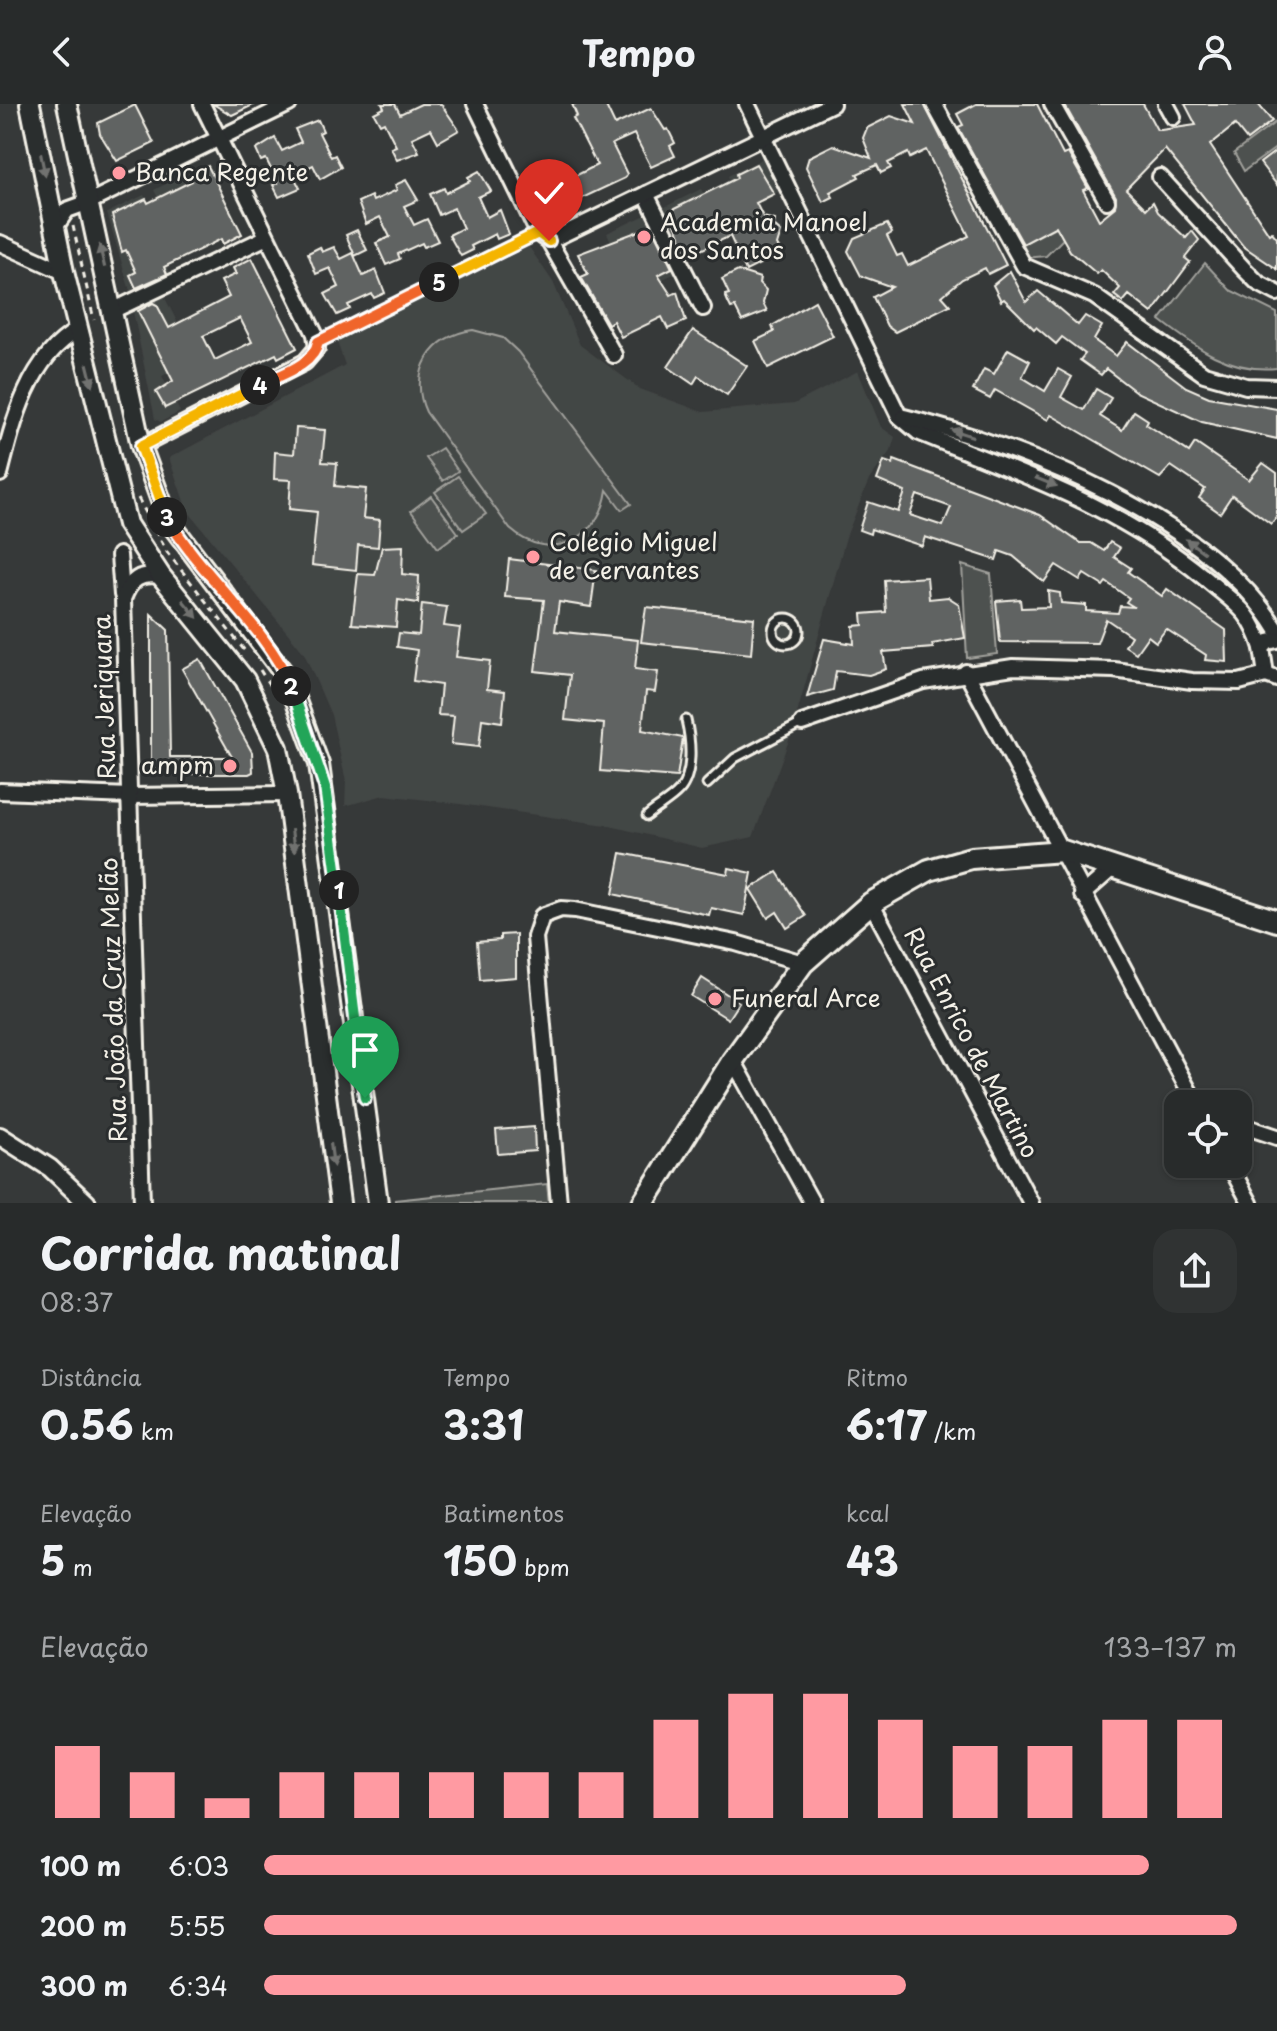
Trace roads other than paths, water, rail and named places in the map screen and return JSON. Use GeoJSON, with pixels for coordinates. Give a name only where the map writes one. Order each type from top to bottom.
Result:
{"type":"FeatureCollection","features":[{"type":"Feature","properties":{"kind":"main road"},"geometry":{"type":"LineString","coordinates":[[30,104],[64,272],[127,524],[161,576],[209,630],[262,709],[278,748],[287,794],[340,1203]]}},
{"type":"Feature","properties":{"kind":"main road"},"geometry":{"type":"LineString","coordinates":[[67,104],[141,446],[154,490],[168,520],[288,679],[319,764],[378,1203]]}},
{"type":"Feature","properties":{"kind":"main road"},"geometry":{"type":"LineString","coordinates":[[643,1203],[733,1060],[803,963],[871,903],[929,870],[971,858],[1063,851],[1277,921]]}},
{"type":"Feature","properties":{"kind":"street"},"geometry":{"type":"LineString","coordinates":[[141,446],[305,362],[314,355],[318,342],[202,104]]}},
{"type":"Feature","properties":{"kind":"street"},"geometry":{"type":"LineString","coordinates":[[56,226],[67,210],[289,104]]}},
{"type":"Feature","properties":{"kind":"street"},"geometry":{"type":"LineString","coordinates":[[475,104],[544,237],[614,355]]}},
{"type":"Feature","properties":{"kind":"street"},"geometry":{"type":"LineString","coordinates":[[747,104],[899,416],[918,432],[1057,486],[1152,538],[1244,608],[1271,640]]}},
{"type":"Feature","properties":{"kind":"street"},"geometry":{"type":"LineString","coordinates":[[544,237],[646,194],[832,104]]}},
{"type":"Feature","properties":{"kind":"street"},"geometry":{"type":"LineString","coordinates":[[934,104],[1024,266],[1094,296],[1204,374],[1246,386],[1277,387]]}},
{"type":"Feature","properties":{"kind":"street"},"geometry":{"type":"LineString","coordinates":[[1052,104],[1107,201]]}},
{"type":"Feature","properties":{"kind":"street"},"geometry":{"type":"LineString","coordinates":[[1160,177],[1244,269],[1277,293]]}},
{"type":"Feature","properties":{"kind":"street"},"geometry":{"type":"LineString","coordinates":[[646,194],[703,308]]}},
{"type":"Feature","properties":{"kind":"street"},"geometry":{"type":"LineString","coordinates":[[114,310],[265,238]]}},
{"type":"Feature","properties":{"kind":"street"},"geometry":{"type":"LineString","coordinates":[[0,243],[64,272]]}},
{"type":"Feature","properties":{"kind":"street"},"geometry":{"type":"LineString","coordinates":[[0,474],[8,443],[43,359],[62,338],[78,330]]}},
{"type":"Feature","properties":{"kind":"street"},"geometry":{"type":"LineString","coordinates":[[802,723],[923,681],[966,672],[1052,666],[1227,683],[1272,677],[1271,640],[1222,566],[1147,514],[1017,451],[899,416]]}},
{"type":"Feature","properties":{"kind":"street"},"geometry":{"type":"LineString","coordinates":[[119,555],[123,599]]}},
{"type":"Feature","properties":{"kind":"street","name":"Rua Jeriquara"},"geometry":{"type":"LineString","coordinates":[[130,796],[123,599],[134,579],[145,574],[161,576]]}},
{"type":"Feature","properties":{"kind":"street"},"geometry":{"type":"LineString","coordinates":[[966,672],[1188,1090]]}},
{"type":"Feature","properties":{"kind":"street"},"geometry":{"type":"LineString","coordinates":[[0,791],[130,796],[287,794]]}},
{"type":"Feature","properties":{"kind":"street","name":"Rua João da Cruz Melão"},"geometry":{"type":"LineString","coordinates":[[130,796],[142,1203]]}},
{"type":"Feature","properties":{"kind":"street"},"geometry":{"type":"LineString","coordinates":[[1082,895],[1115,866]]}},
{"type":"Feature","properties":{"kind":"street","name":"Rua Enrico de Martino"},"geometry":{"type":"LineString","coordinates":[[871,903],[1031,1203]]}},
{"type":"Feature","properties":{"kind":"street"},"geometry":{"type":"LineString","coordinates":[[559,1203],[535,937],[542,916],[561,909],[575,910],[736,943],[803,963]]}},
{"type":"Feature","properties":{"kind":"street"},"geometry":{"type":"LineString","coordinates":[[733,1060],[812,1203]]}},
{"type":"Feature","properties":{"kind":"street"},"geometry":{"type":"LineString","coordinates":[[1252,1129],[1277,1137]]}},
{"type":"Feature","properties":{"kind":"street"},"geometry":{"type":"LineString","coordinates":[[0,1136],[50,1168],[87,1203]]}},
{"type":"Feature","properties":{"kind":"street"},"geometry":{"type":"LineString","coordinates":[[1237,1178],[1250,1203]]}},
{"type":"Feature","properties":{"kind":"lane"},"geometry":{"type":"LineString","coordinates":[[647,816],[680,789],[686,779],[690,740],[686,720]]}},
{"type":"Feature","properties":{"kind":"lane"},"geometry":{"type":"LineString","coordinates":[[707,784],[735,758],[802,723]]}},
{"type":"Feature","properties":{"kind":"place","name":"Banca Regente"},"geometry":{"type":"Point","coordinates":[119,173]}},
{"type":"Feature","properties":{"kind":"place","name":"Academia Manoel dos Santos"},"geometry":{"type":"Point","coordinates":[644,237]}},
{"type":"Feature","properties":{"kind":"place","name":"Colégio Miguel de Cervantes"},"geometry":{"type":"Point","coordinates":[533,557]}},
{"type":"Feature","properties":{"kind":"place","name":"ampm"},"geometry":{"type":"Point","coordinates":[230,766]}},
{"type":"Feature","properties":{"kind":"place","name":"Funeral Arce"},"geometry":{"type":"Point","coordinates":[715,999]}}]}
